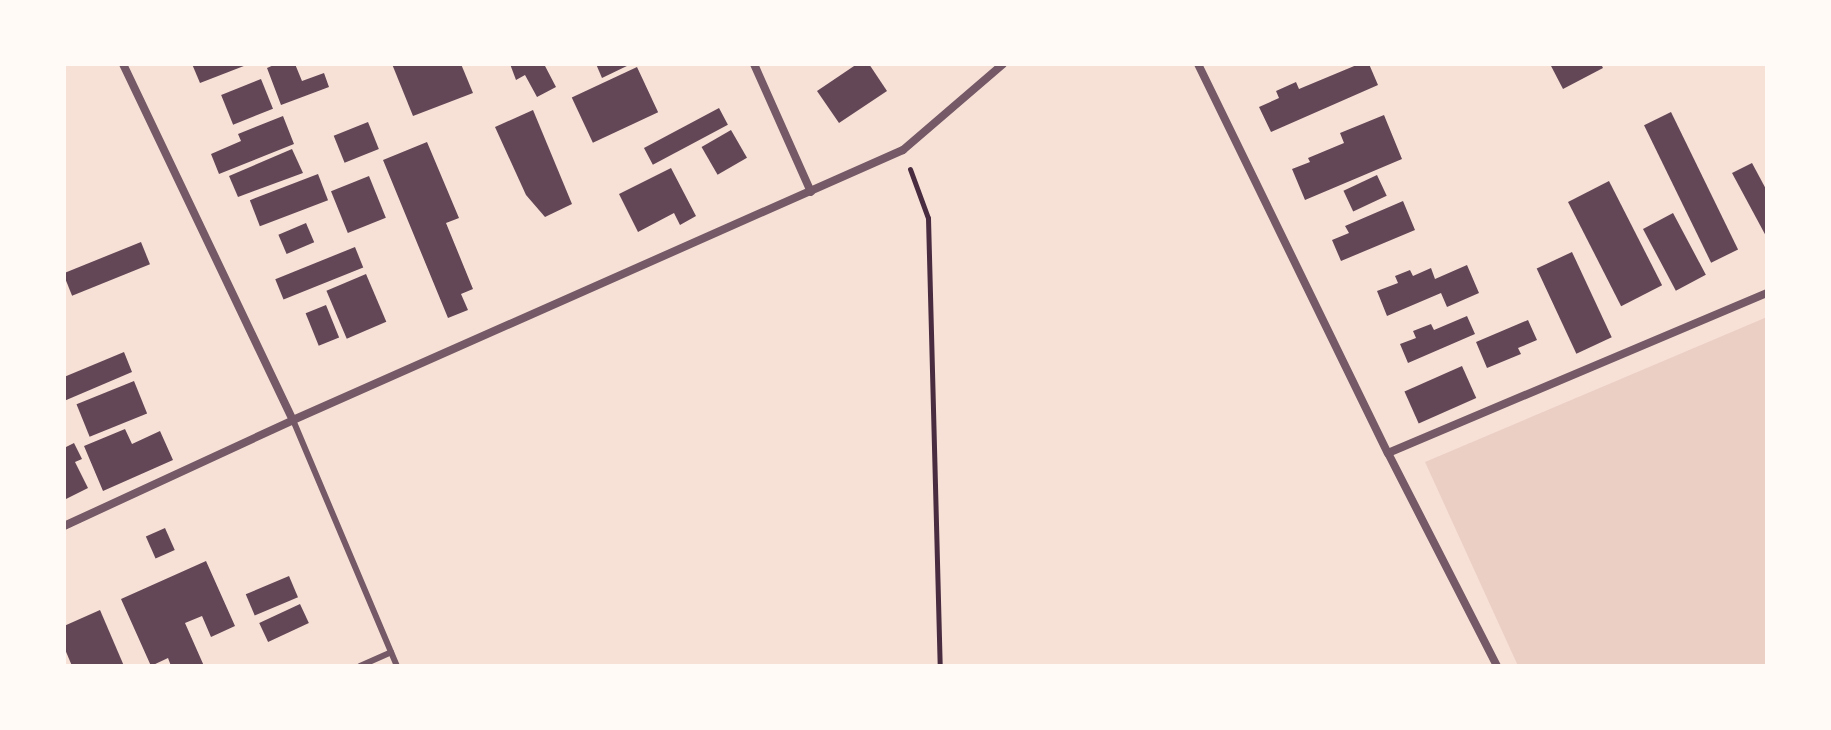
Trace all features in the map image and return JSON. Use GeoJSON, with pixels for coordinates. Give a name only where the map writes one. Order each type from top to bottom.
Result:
{"type":"FeatureCollection","features":[{"type":"Feature","properties":{"kind":"street"},"geometry":{"type":"LineString","coordinates":[[123,64],[293,420]]}},
{"type":"Feature","properties":{"kind":"street"},"geometry":{"type":"LineString","coordinates":[[754,64],[811,192]]}},
{"type":"Feature","properties":{"kind":"street"},"geometry":{"type":"LineString","coordinates":[[64,526],[293,420],[903,150],[1003,64]]}},
{"type":"Feature","properties":{"kind":"street"},"geometry":{"type":"LineString","coordinates":[[1198,64],[1388,453],[1497,666]]}},
{"type":"Feature","properties":{"kind":"street"},"geometry":{"type":"LineString","coordinates":[[1388,453],[1767,293]]}},
{"type":"Feature","properties":{"kind":"lane"},"geometry":{"type":"LineString","coordinates":[[293,420],[397,666]]}},
{"type":"Feature","properties":{"kind":"lane"},"geometry":{"type":"LineString","coordinates":[[360,666],[391,652]]}},
{"type":"Feature","properties":{"kind":"path"},"geometry":{"type":"LineString","coordinates":[[903,150],[928,218],[940,666]]}},
{"type":"Feature","properties":{"kind":"shaded area"},"geometry":{"type":"Polygon","coordinates":[[[1767,317],[1767,666],[1518,666],[1425,462],[1767,317]]]}},
{"type":"Feature","properties":{"kind":"building"},"geometry":{"type":"Polygon","coordinates":[[[192,64],[249,64],[200,83],[192,64]]]}},
{"type":"Feature","properties":{"kind":"building"},"geometry":{"type":"Polygon","coordinates":[[[276,64],[295,64],[302,81],[324,73],[329,87],[281,105],[267,68],[276,64]]]}},
{"type":"Feature","properties":{"kind":"building"},"geometry":{"type":"Polygon","coordinates":[[[392,64],[461,64],[473,93],[413,116],[392,64]]]}},
{"type":"Feature","properties":{"kind":"building"},"geometry":{"type":"Polygon","coordinates":[[[510,64],[544,64],[556,87],[537,97],[525,75],[516,80],[510,64]]]}},
{"type":"Feature","properties":{"kind":"building"},"geometry":{"type":"Polygon","coordinates":[[[596,64],[631,64],[602,78],[596,64]]]}},
{"type":"Feature","properties":{"kind":"building"},"geometry":{"type":"Polygon","coordinates":[[[857,64],[869,64],[887,91],[839,123],[817,91],[857,64]]]}},
{"type":"Feature","properties":{"kind":"building"},"geometry":{"type":"Polygon","coordinates":[[[1359,64],[1369,64],[1378,85],[1271,132],[1259,107],[1279,98],[1276,91],[1296,82],[1299,89],[1359,64]]]}},
{"type":"Feature","properties":{"kind":"building"},"geometry":{"type":"Polygon","coordinates":[[[1550,64],[1601,64],[1603,68],[1563,89],[1550,64]]]}},
{"type":"Feature","properties":{"kind":"building"},"geometry":{"type":"Polygon","coordinates":[[[637,67],[658,112],[593,143],[572,97],[637,67]]]}},
{"type":"Feature","properties":{"kind":"building"},"geometry":{"type":"Polygon","coordinates":[[[261,79],[273,109],[233,125],[221,95],[261,79]]]}},
{"type":"Feature","properties":{"kind":"building"},"geometry":{"type":"Polygon","coordinates":[[[719,108],[728,125],[653,165],[644,148],[719,108]]]}},
{"type":"Feature","properties":{"kind":"building"},"geometry":{"type":"Polygon","coordinates":[[[533,110],[572,204],[545,217],[526,195],[495,127],[533,110]]]}},
{"type":"Feature","properties":{"kind":"building"},"geometry":{"type":"Polygon","coordinates":[[[1671,112],[1738,250],[1711,263],[1644,125],[1671,112]]]}},
{"type":"Feature","properties":{"kind":"building"},"geometry":{"type":"Polygon","coordinates":[[[1384,115],[1402,159],[1305,200],[1292,169],[1310,162],[1308,158],[1344,143],[1340,133],[1384,115]]]}},
{"type":"Feature","properties":{"kind":"building"},"geometry":{"type":"Polygon","coordinates":[[[283,116],[294,144],[219,174],[211,154],[241,141],[238,134],[283,116]]]}},
{"type":"Feature","properties":{"kind":"building"},"geometry":{"type":"Polygon","coordinates":[[[368,122],[379,149],[345,163],[334,136],[368,122]]]}},
{"type":"Feature","properties":{"kind":"building"},"geometry":{"type":"Polygon","coordinates":[[[731,130],[747,158],[718,175],[702,147],[731,130]]]}},
{"type":"Feature","properties":{"kind":"building"},"geometry":{"type":"Polygon","coordinates":[[[427,142],[459,218],[446,223],[473,289],[461,294],[468,310],[448,318],[383,160],[427,142]]]}},
{"type":"Feature","properties":{"kind":"building"},"geometry":{"type":"Polygon","coordinates":[[[292,149],[303,173],[238,197],[229,176],[292,149]]]}},
{"type":"Feature","properties":{"kind":"building"},"geometry":{"type":"Polygon","coordinates":[[[1752,163],[1767,191],[1767,238],[1732,173],[1752,163]]]}},
{"type":"Feature","properties":{"kind":"building"},"geometry":{"type":"Polygon","coordinates":[[[671,168],[696,216],[680,225],[674,213],[638,232],[619,194],[671,168]]]}},
{"type":"Feature","properties":{"kind":"building"},"geometry":{"type":"Polygon","coordinates":[[[318,174],[328,200],[260,226],[250,200],[318,174]]]}},
{"type":"Feature","properties":{"kind":"building"},"geometry":{"type":"Polygon","coordinates":[[[1377,175],[1387,196],[1353,211],[1343,191],[1377,175]]]}},
{"type":"Feature","properties":{"kind":"building"},"geometry":{"type":"Polygon","coordinates":[[[369,176],[386,218],[348,233],[331,191],[369,176]]]}},
{"type":"Feature","properties":{"kind":"building"},"geometry":{"type":"Polygon","coordinates":[[[1609,181],[1662,285],[1621,306],[1568,202],[1609,181]]]}},
{"type":"Feature","properties":{"kind":"building"},"geometry":{"type":"Polygon","coordinates":[[[1403,201],[1415,230],[1341,261],[1332,240],[1349,233],[1345,226],[1403,201]]]}},
{"type":"Feature","properties":{"kind":"building"},"geometry":{"type":"Polygon","coordinates":[[[1673,213],[1706,275],[1676,291],[1643,229],[1673,213]]]}},
{"type":"Feature","properties":{"kind":"building"},"geometry":{"type":"Polygon","coordinates":[[[306,223],[314,242],[287,254],[278,235],[306,223]]]}},
{"type":"Feature","properties":{"kind":"building"},"geometry":{"type":"Polygon","coordinates":[[[141,242],[150,264],[72,296],[64,273],[141,242]]]}},
{"type":"Feature","properties":{"kind":"building"},"geometry":{"type":"Polygon","coordinates":[[[355,247],[363,267],[284,300],[275,279],[355,247]]]}},
{"type":"Feature","properties":{"kind":"building"},"geometry":{"type":"Polygon","coordinates":[[[1572,252],[1612,337],[1576,354],[1537,268],[1572,252]]]}},
{"type":"Feature","properties":{"kind":"building"},"geometry":{"type":"Polygon","coordinates":[[[1467,265],[1479,293],[1447,307],[1441,293],[1387,316],[1377,291],[1398,283],[1395,276],[1410,270],[1413,276],[1431,268],[1435,279],[1467,265]]]}},
{"type":"Feature","properties":{"kind":"building"},"geometry":{"type":"Polygon","coordinates":[[[366,274],[386,322],[347,339],[326,291],[366,274]]]}},
{"type":"Feature","properties":{"kind":"building"},"geometry":{"type":"Polygon","coordinates":[[[326,305],[339,337],[319,346],[306,313],[326,305]]]}},
{"type":"Feature","properties":{"kind":"building"},"geometry":{"type":"Polygon","coordinates":[[[1467,316],[1475,334],[1408,363],[1400,344],[1416,338],[1413,331],[1431,324],[1434,330],[1467,316]]]}},
{"type":"Feature","properties":{"kind":"building"},"geometry":{"type":"Polygon","coordinates":[[[1528,320],[1537,340],[1518,348],[1521,354],[1487,368],[1476,342],[1528,320]]]}},
{"type":"Feature","properties":{"kind":"building"},"geometry":{"type":"Polygon","coordinates":[[[124,352],[132,372],[64,401],[64,377],[124,352]]]}},
{"type":"Feature","properties":{"kind":"building"},"geometry":{"type":"Polygon","coordinates":[[[1462,366],[1476,398],[1419,424],[1404,392],[1462,366]]]}},
{"type":"Feature","properties":{"kind":"building"},"geometry":{"type":"Polygon","coordinates":[[[134,381],[147,413],[90,437],[77,404],[134,381]]]}},
{"type":"Feature","properties":{"kind":"building"},"geometry":{"type":"Polygon","coordinates":[[[125,429],[132,444],[160,431],[173,460],[103,491],[84,446],[125,429]]]}},
{"type":"Feature","properties":{"kind":"building"},"geometry":{"type":"Polygon","coordinates":[[[74,443],[82,459],[75,462],[88,488],[64,500],[64,448],[74,443]]]}},
{"type":"Feature","properties":{"kind":"building"},"geometry":{"type":"Polygon","coordinates":[[[165,528],[175,550],[156,558],[146,537],[165,528]]]}},
{"type":"Feature","properties":{"kind":"building"},"geometry":{"type":"Polygon","coordinates":[[[206,561],[235,626],[211,637],[202,616],[185,623],[204,666],[171,666],[168,658],[151,666],[121,599],[206,561]]]}},
{"type":"Feature","properties":{"kind":"building"},"geometry":{"type":"Polygon","coordinates":[[[289,576],[298,597],[255,616],[246,594],[289,576]]]}},
{"type":"Feature","properties":{"kind":"building"},"geometry":{"type":"Polygon","coordinates":[[[300,604],[309,623],[268,642],[259,623],[300,604]]]}},
{"type":"Feature","properties":{"kind":"building"},"geometry":{"type":"Polygon","coordinates":[[[100,610],[124,666],[72,666],[64,647],[64,626],[100,610]]]}}]}
